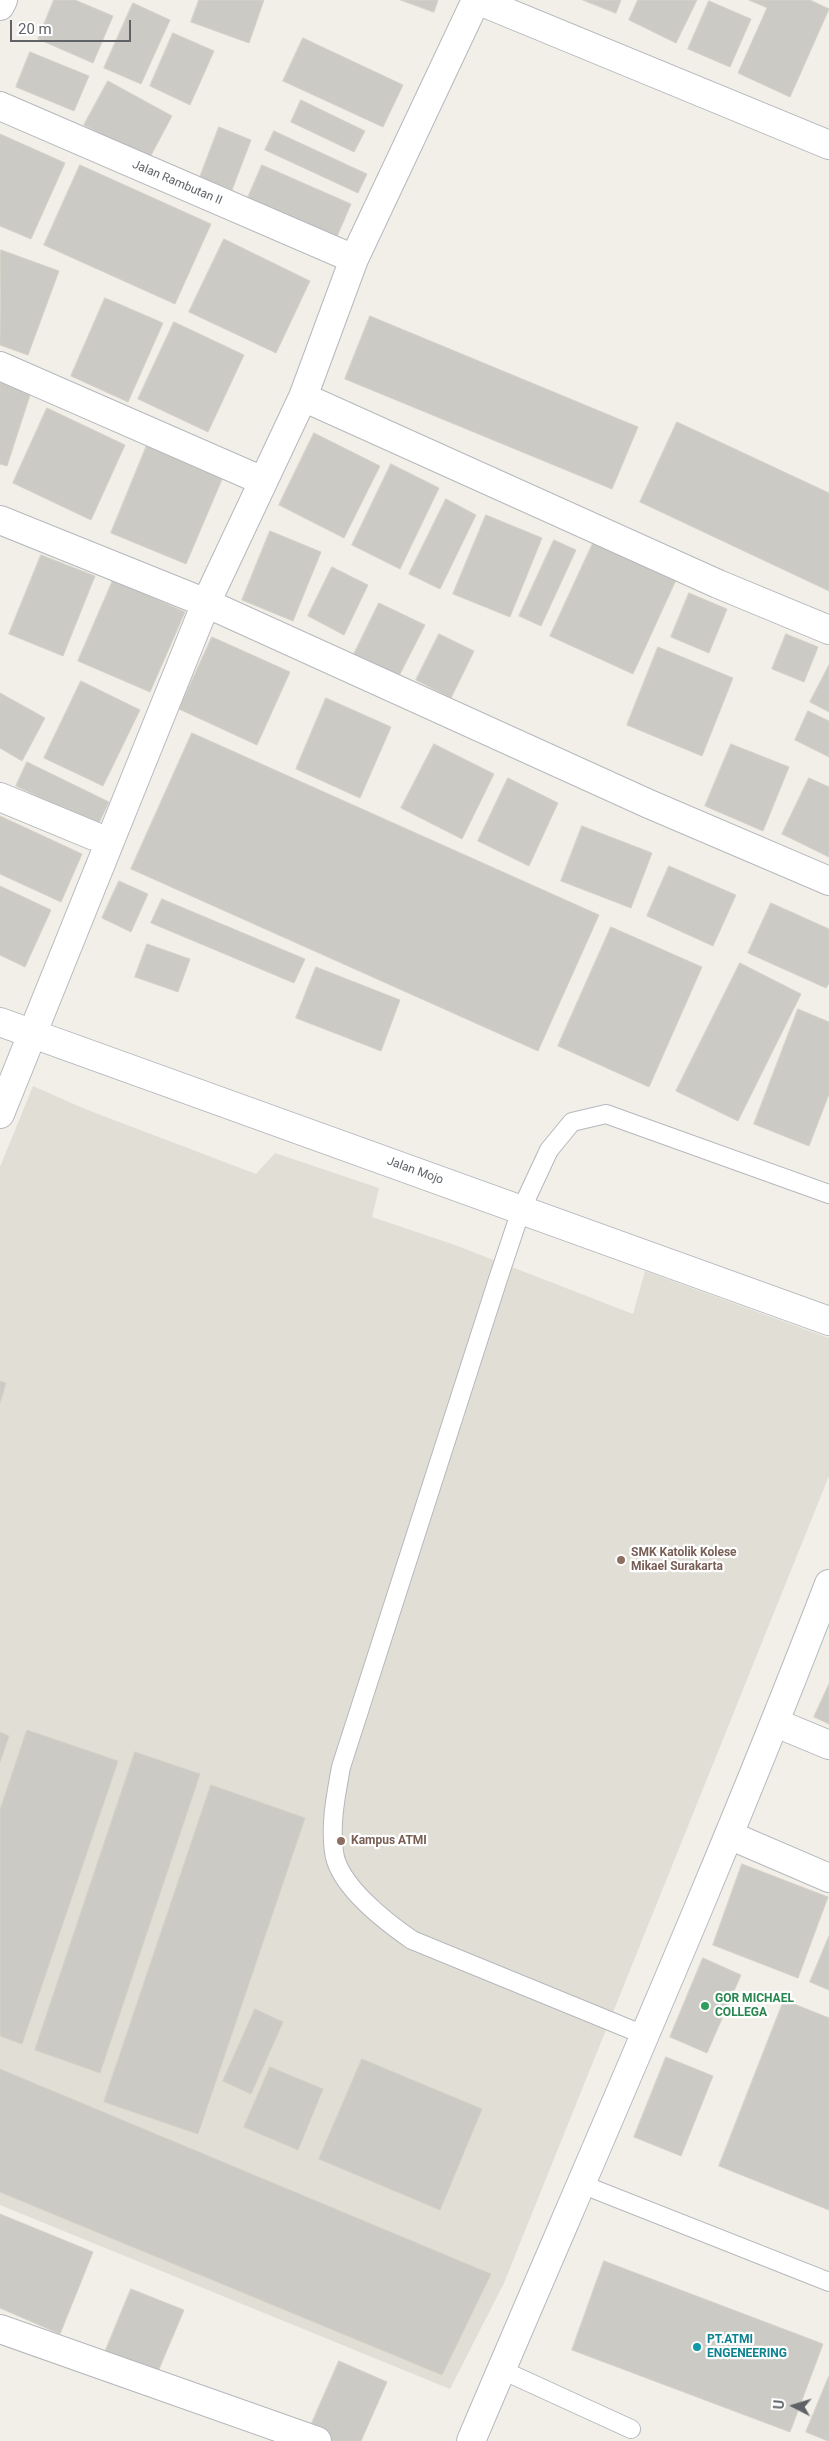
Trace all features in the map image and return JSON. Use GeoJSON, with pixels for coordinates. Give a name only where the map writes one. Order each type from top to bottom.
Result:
{"type":"FeatureCollection","features":[{"type":"Feature","properties":{"kind":"street"},"geometry":{"type":"LineString","coordinates":[[0,6],[3,0]]}},
{"type":"Feature","properties":{"kind":"street"},"geometry":{"type":"LineString","coordinates":[[0,1114],[206,603],[303,397],[354,259],[476,0],[829,145]]}},
{"type":"Feature","properties":{"kind":"street","name":"Jalan Rambutan II"},"geometry":{"type":"LineString","coordinates":[[0,106],[354,259]]}},
{"type":"Feature","properties":{"kind":"street"},"geometry":{"type":"LineString","coordinates":[[0,366],[262,482]]}},
{"type":"Feature","properties":{"kind":"street"},"geometry":{"type":"LineString","coordinates":[[303,397],[718,584],[829,630]]}},
{"type":"Feature","properties":{"kind":"street"},"geometry":{"type":"LineString","coordinates":[[0,520],[206,603],[649,804],[829,881]]}},
{"type":"Feature","properties":{"kind":"street"},"geometry":{"type":"LineString","coordinates":[[0,797],[94,836]]}},
{"type":"Feature","properties":{"kind":"street","name":"Jalan Mojo"},"geometry":{"type":"LineString","coordinates":[[0,1022],[829,1321]]}},
{"type":"Feature","properties":{"kind":"street"},"geometry":{"type":"LineString","coordinates":[[471,2441],[776,1723],[829,1584]]}},
{"type":"Feature","properties":{"kind":"street"},"geometry":{"type":"LineString","coordinates":[[776,1723],[829,1745]]}},
{"type":"Feature","properties":{"kind":"street"},"geometry":{"type":"LineString","coordinates":[[729,1835],[829,1878]]}},
{"type":"Feature","properties":{"kind":"street"},"geometry":{"type":"LineString","coordinates":[[0,2329],[317,2441]]}},
{"type":"Feature","properties":{"kind":"lane"},"geometry":{"type":"LineString","coordinates":[[644,2035],[412,1940],[383,1920],[350,1885],[334,1854],[332,1817],[341,1767],[521,1210],[548,1150],[572,1122],[606,1114],[829,1194]]}},
{"type":"Feature","properties":{"kind":"lane"},"geometry":{"type":"LineString","coordinates":[[581,2184],[829,2282]]}},
{"type":"Feature","properties":{"kind":"lane"},"geometry":{"type":"LineString","coordinates":[[502,2370],[631,2428]]}},
{"type":"Feature","properties":{"kind":"shaded area","name":"Kampus ATMI"},"geometry":{"type":"Polygon","coordinates":[[[33,1086],[85,1109],[256,1174],[275,1153],[379,1188],[372,1217],[455,1245],[633,1314],[645,1271],[829,1338],[829,1476],[504,2283],[450,2389],[0,2205],[0,1167],[33,1086]]]}},
{"type":"Feature","properties":{"kind":"building"},"geometry":{"type":"Polygon","coordinates":[[[54,0],[75,0],[113,16],[93,63],[38,39],[54,0]]]}},
{"type":"Feature","properties":{"kind":"building"},"geometry":{"type":"Polygon","coordinates":[[[199,0],[264,0],[249,43],[191,22],[199,0]]]}},
{"type":"Feature","properties":{"kind":"building"},"geometry":{"type":"Polygon","coordinates":[[[401,0],[438,0],[434,12],[401,0]]]}},
{"type":"Feature","properties":{"kind":"building"},"geometry":{"type":"Polygon","coordinates":[[[583,0],[621,0],[616,13],[583,0]]]}},
{"type":"Feature","properties":{"kind":"building"},"geometry":{"type":"Polygon","coordinates":[[[638,0],[697,0],[676,43],[629,20],[638,0]]]}},
{"type":"Feature","properties":{"kind":"building"},"geometry":{"type":"Polygon","coordinates":[[[749,0],[810,0],[829,9],[790,97],[738,73],[767,8],[749,0]]]}},
{"type":"Feature","properties":{"kind":"building"},"geometry":{"type":"Polygon","coordinates":[[[709,1],[751,19],[730,67],[688,49],[709,1]]]}},
{"type":"Feature","properties":{"kind":"building"},"geometry":{"type":"Polygon","coordinates":[[[133,3],[170,20],[141,84],[104,68],[133,3]]]}},
{"type":"Feature","properties":{"kind":"building"},"geometry":{"type":"Polygon","coordinates":[[[173,33],[214,51],[190,105],[150,86],[173,33]]]}},
{"type":"Feature","properties":{"kind":"building"},"geometry":{"type":"Polygon","coordinates":[[[303,38],[403,85],[383,127],[283,81],[303,38]]]}},
{"type":"Feature","properties":{"kind":"building"},"geometry":{"type":"Polygon","coordinates":[[[30,52],[89,76],[74,111],[16,87],[30,52]]]}},
{"type":"Feature","properties":{"kind":"building"},"geometry":{"type":"Polygon","coordinates":[[[108,81],[172,116],[149,159],[84,125],[108,81]]]}},
{"type":"Feature","properties":{"kind":"building"},"geometry":{"type":"Polygon","coordinates":[[[301,100],[365,131],[354,152],[291,122],[301,100]]]}},
{"type":"Feature","properties":{"kind":"building"},"geometry":{"type":"Polygon","coordinates":[[[219,127],[251,140],[232,190],[200,177],[219,127]]]}},
{"type":"Feature","properties":{"kind":"building"},"geometry":{"type":"Polygon","coordinates":[[[274,131],[367,174],[358,193],[265,150],[274,131]]]}},
{"type":"Feature","properties":{"kind":"building"},"geometry":{"type":"Polygon","coordinates":[[[0,134],[65,163],[31,239],[0,226],[0,134]]]}},
{"type":"Feature","properties":{"kind":"building"},"geometry":{"type":"Polygon","coordinates":[[[80,165],[211,224],[175,304],[44,245],[80,165]]]}},
{"type":"Feature","properties":{"kind":"building"},"geometry":{"type":"Polygon","coordinates":[[[262,165],[351,204],[335,241],[246,202],[262,165]]]}},
{"type":"Feature","properties":{"kind":"building"},"geometry":{"type":"Polygon","coordinates":[[[224,239],[310,281],[276,353],[189,312],[224,239]]]}},
{"type":"Feature","properties":{"kind":"building"},"geometry":{"type":"Polygon","coordinates":[[[1,250],[59,271],[28,355],[0,345],[1,250]]]}},
{"type":"Feature","properties":{"kind":"building"},"geometry":{"type":"Polygon","coordinates":[[[105,298],[163,323],[128,402],[71,376],[105,298]]]}},
{"type":"Feature","properties":{"kind":"building"},"geometry":{"type":"Polygon","coordinates":[[[370,316],[638,427],[612,489],[345,379],[370,316]]]}},
{"type":"Feature","properties":{"kind":"building"},"geometry":{"type":"Polygon","coordinates":[[[174,322],[244,355],[208,432],[138,399],[174,322]]]}},
{"type":"Feature","properties":{"kind":"building"},"geometry":{"type":"Polygon","coordinates":[[[0,378],[32,389],[7,466],[0,464],[0,378]]]}},
{"type":"Feature","properties":{"kind":"building"},"geometry":{"type":"Polygon","coordinates":[[[47,408],[125,445],[91,520],[13,483],[47,408]]]}},
{"type":"Feature","properties":{"kind":"building"},"geometry":{"type":"Polygon","coordinates":[[[677,422],[829,493],[829,591],[640,502],[677,422]]]}},
{"type":"Feature","properties":{"kind":"building"},"geometry":{"type":"Polygon","coordinates":[[[314,433],[380,466],[344,538],[279,505],[314,433]]]}},
{"type":"Feature","properties":{"kind":"building"},"geometry":{"type":"Polygon","coordinates":[[[147,445],[223,477],[186,564],[111,533],[147,445]]]}},
{"type":"Feature","properties":{"kind":"building"},"geometry":{"type":"Polygon","coordinates":[[[391,464],[439,488],[400,569],[352,545],[391,464]]]}},
{"type":"Feature","properties":{"kind":"building"},"geometry":{"type":"Polygon","coordinates":[[[446,499],[476,515],[440,589],[409,574],[446,499]]]}},
{"type":"Feature","properties":{"kind":"building"},"geometry":{"type":"Polygon","coordinates":[[[486,515],[542,538],[510,617],[453,594],[486,515]]]}},
{"type":"Feature","properties":{"kind":"building"},"geometry":{"type":"Polygon","coordinates":[[[270,531],[321,552],[293,621],[242,600],[270,531]]]}},
{"type":"Feature","properties":{"kind":"building"},"geometry":{"type":"Polygon","coordinates":[[[554,540],[576,550],[541,626],[519,616],[554,540]]]}},
{"type":"Feature","properties":{"kind":"building"},"geometry":{"type":"Polygon","coordinates":[[[593,543],[676,580],[633,674],[550,636],[593,543]]]}},
{"type":"Feature","properties":{"kind":"building"},"geometry":{"type":"Polygon","coordinates":[[[41,555],[95,576],[63,656],[9,634],[41,555]]]}},
{"type":"Feature","properties":{"kind":"building"},"geometry":{"type":"Polygon","coordinates":[[[332,567],[368,585],[344,635],[308,616],[332,567]]]}},
{"type":"Feature","properties":{"kind":"building"},"geometry":{"type":"Polygon","coordinates":[[[113,580],[185,612],[150,692],[78,661],[113,580]]]}},
{"type":"Feature","properties":{"kind":"building"},"geometry":{"type":"Polygon","coordinates":[[[689,593],[727,609],[709,653],[671,637],[689,593]]]}},
{"type":"Feature","properties":{"kind":"building"},"geometry":{"type":"Polygon","coordinates":[[[379,603],[425,625],[399,676],[354,654],[379,603]]]}},
{"type":"Feature","properties":{"kind":"building"},"geometry":{"type":"Polygon","coordinates":[[[439,634],[474,651],[451,698],[416,680],[439,634]]]}},
{"type":"Feature","properties":{"kind":"building"},"geometry":{"type":"Polygon","coordinates":[[[786,634],[818,647],[804,682],[772,669],[786,634]]]}},
{"type":"Feature","properties":{"kind":"building"},"geometry":{"type":"Polygon","coordinates":[[[212,637],[290,672],[257,745],[179,709],[212,637]]]}},
{"type":"Feature","properties":{"kind":"building"},"geometry":{"type":"Polygon","coordinates":[[[658,647],[733,678],[702,756],[627,725],[658,647]]]}},
{"type":"Feature","properties":{"kind":"building"},"geometry":{"type":"Polygon","coordinates":[[[829,665],[829,712],[810,702],[829,665]]]}},
{"type":"Feature","properties":{"kind":"building"},"geometry":{"type":"Polygon","coordinates":[[[81,681],[140,710],[103,786],[44,758],[81,681]]]}},
{"type":"Feature","properties":{"kind":"building"},"geometry":{"type":"Polygon","coordinates":[[[0,693],[45,718],[22,761],[0,748],[0,693]]]}},
{"type":"Feature","properties":{"kind":"building"},"geometry":{"type":"Polygon","coordinates":[[[326,698],[391,727],[360,798],[296,769],[326,698]]]}},
{"type":"Feature","properties":{"kind":"building"},"geometry":{"type":"Polygon","coordinates":[[[808,711],[829,721],[829,757],[795,740],[808,711]]]}},
{"type":"Feature","properties":{"kind":"building"},"geometry":{"type":"Polygon","coordinates":[[[192,733],[599,915],[538,1051],[131,869],[192,733]]]}},
{"type":"Feature","properties":{"kind":"building"},"geometry":{"type":"Polygon","coordinates":[[[434,744],[494,774],[462,839],[401,808],[434,744]]]}},
{"type":"Feature","properties":{"kind":"building"},"geometry":{"type":"Polygon","coordinates":[[[731,744],[789,767],[763,831],[705,806],[731,744]]]}},
{"type":"Feature","properties":{"kind":"building"},"geometry":{"type":"Polygon","coordinates":[[[27,762],[109,802],[98,825],[16,786],[27,762]]]}},
{"type":"Feature","properties":{"kind":"building"},"geometry":{"type":"Polygon","coordinates":[[[508,778],[558,803],[529,866],[478,841],[508,778]]]}},
{"type":"Feature","properties":{"kind":"building"},"geometry":{"type":"Polygon","coordinates":[[[809,778],[829,787],[829,857],[782,834],[809,778]]]}},
{"type":"Feature","properties":{"kind":"building"},"geometry":{"type":"Polygon","coordinates":[[[0,816],[82,854],[61,902],[0,874],[0,816]]]}},
{"type":"Feature","properties":{"kind":"building"},"geometry":{"type":"Polygon","coordinates":[[[582,826],[652,853],[631,908],[561,881],[582,826]]]}},
{"type":"Feature","properties":{"kind":"building"},"geometry":{"type":"Polygon","coordinates":[[[669,866],[736,895],[713,946],[647,916],[669,866]]]}},
{"type":"Feature","properties":{"kind":"building"},"geometry":{"type":"Polygon","coordinates":[[[119,881],[148,894],[131,932],[102,918],[119,881]]]}},
{"type":"Feature","properties":{"kind":"building"},"geometry":{"type":"Polygon","coordinates":[[[0,886],[51,910],[25,967],[0,955],[0,886]]]}},
{"type":"Feature","properties":{"kind":"building"},"geometry":{"type":"Polygon","coordinates":[[[162,899],[305,959],[294,983],[151,923],[162,899]]]}},
{"type":"Feature","properties":{"kind":"building"},"geometry":{"type":"Polygon","coordinates":[[[771,903],[829,929],[829,983],[826,988],[748,953],[771,903]]]}},
{"type":"Feature","properties":{"kind":"building"},"geometry":{"type":"Polygon","coordinates":[[[611,927],[702,967],[649,1087],[558,1046],[611,927]]]}},
{"type":"Feature","properties":{"kind":"building"},"geometry":{"type":"Polygon","coordinates":[[[147,944],[190,959],[178,992],[135,977],[147,944]]]}},
{"type":"Feature","properties":{"kind":"building"},"geometry":{"type":"Polygon","coordinates":[[[740,963],[801,994],[738,1121],[676,1091],[740,963]]]}},
{"type":"Feature","properties":{"kind":"building"},"geometry":{"type":"Polygon","coordinates":[[[316,967],[400,1000],[381,1051],[296,1018],[316,967]]]}},
{"type":"Feature","properties":{"kind":"building"},"geometry":{"type":"Polygon","coordinates":[[[798,1009],[829,1022],[829,1094],[809,1146],[754,1124],[798,1009]]]}},
{"type":"Feature","properties":{"kind":"building"},"geometry":{"type":"Polygon","coordinates":[[[0,1381],[6,1383],[0,1403],[0,1381]]]}},
{"type":"Feature","properties":{"kind":"building"},"geometry":{"type":"Polygon","coordinates":[[[829,1684],[829,1724],[814,1717],[829,1684]]]}},
{"type":"Feature","properties":{"kind":"building"},"geometry":{"type":"Polygon","coordinates":[[[27,1730],[118,1761],[22,2044],[0,2036],[0,1810],[27,1730]]]}},
{"type":"Feature","properties":{"kind":"building"},"geometry":{"type":"Polygon","coordinates":[[[0,1732],[9,1736],[0,1762],[0,1732]]]}},
{"type":"Feature","properties":{"kind":"building"},"geometry":{"type":"Polygon","coordinates":[[[135,1752],[200,1774],[100,2073],[35,2050],[135,1752]]]}},
{"type":"Feature","properties":{"kind":"building"},"geometry":{"type":"Polygon","coordinates":[[[211,1785],[305,1818],[198,2134],[104,2102],[211,1785]]]}},
{"type":"Feature","properties":{"kind":"building"},"geometry":{"type":"Polygon","coordinates":[[[742,1864],[828,1897],[798,1978],[713,1945],[742,1864]]]}},
{"type":"Feature","properties":{"kind":"building"},"geometry":{"type":"Polygon","coordinates":[[[829,1936],[829,1990],[810,1982],[829,1936]]]}},
{"type":"Feature","properties":{"kind":"building","name":"GOR MICHAEL COLLEGA"},"geometry":{"type":"Polygon","coordinates":[[[703,1958],[741,1975],[707,2053],[670,2037],[703,1958]]]}},
{"type":"Feature","properties":{"kind":"building"},"geometry":{"type":"Polygon","coordinates":[[[784,2000],[829,2018],[829,2210],[719,2166],[784,2000]]]}},
{"type":"Feature","properties":{"kind":"building"},"geometry":{"type":"Polygon","coordinates":[[[255,2009],[283,2022],[251,2094],[223,2081],[255,2009]]]}},
{"type":"Feature","properties":{"kind":"building"},"geometry":{"type":"Polygon","coordinates":[[[666,2057],[713,2076],[681,2156],[634,2137],[666,2057]]]}},
{"type":"Feature","properties":{"kind":"building"},"geometry":{"type":"Polygon","coordinates":[[[362,2059],[482,2109],[440,2210],[319,2159],[362,2059]]]}},
{"type":"Feature","properties":{"kind":"building"},"geometry":{"type":"Polygon","coordinates":[[[270,2067],[323,2089],[298,2150],[244,2127],[270,2067]]]}},
{"type":"Feature","properties":{"kind":"building"},"geometry":{"type":"Polygon","coordinates":[[[0,2069],[491,2274],[442,2375],[0,2192],[0,2069]]]}},
{"type":"Feature","properties":{"kind":"building"},"geometry":{"type":"Polygon","coordinates":[[[0,2214],[93,2252],[60,2334],[0,2308],[0,2214]]]}},
{"type":"Feature","properties":{"kind":"building","name":"PT.ATMI ENGENEERING"},"geometry":{"type":"Polygon","coordinates":[[[604,2261],[823,2344],[790,2432],[572,2350],[604,2261]]]}},
{"type":"Feature","properties":{"kind":"building"},"geometry":{"type":"Polygon","coordinates":[[[131,2289],[184,2310],[157,2374],[105,2352],[131,2289]]]}},
{"type":"Feature","properties":{"kind":"building"},"geometry":{"type":"Polygon","coordinates":[[[339,2361],[387,2382],[361,2441],[328,2441],[308,2432],[339,2361]]]}},
{"type":"Feature","properties":{"kind":"building"},"geometry":{"type":"Polygon","coordinates":[[[829,2376],[829,2441],[828,2441],[806,2432],[829,2376]]]}},
{"type":"Feature","properties":{"kind":"place","name":"SMK Katolik Kolese Mikael Surakarta"},"geometry":{"type":"Point","coordinates":[621,1560]}},
{"type":"Feature","properties":{"kind":"place","name":"Kampus ATMI"},"geometry":{"type":"Point","coordinates":[341,1841]}},
{"type":"Feature","properties":{"kind":"place","name":"GOR MICHAEL COLLEGA"},"geometry":{"type":"Point","coordinates":[705,2006]}},
{"type":"Feature","properties":{"kind":"place","name":"PT.ATMI ENGENEERING"},"geometry":{"type":"Point","coordinates":[697,2347]}}]}
